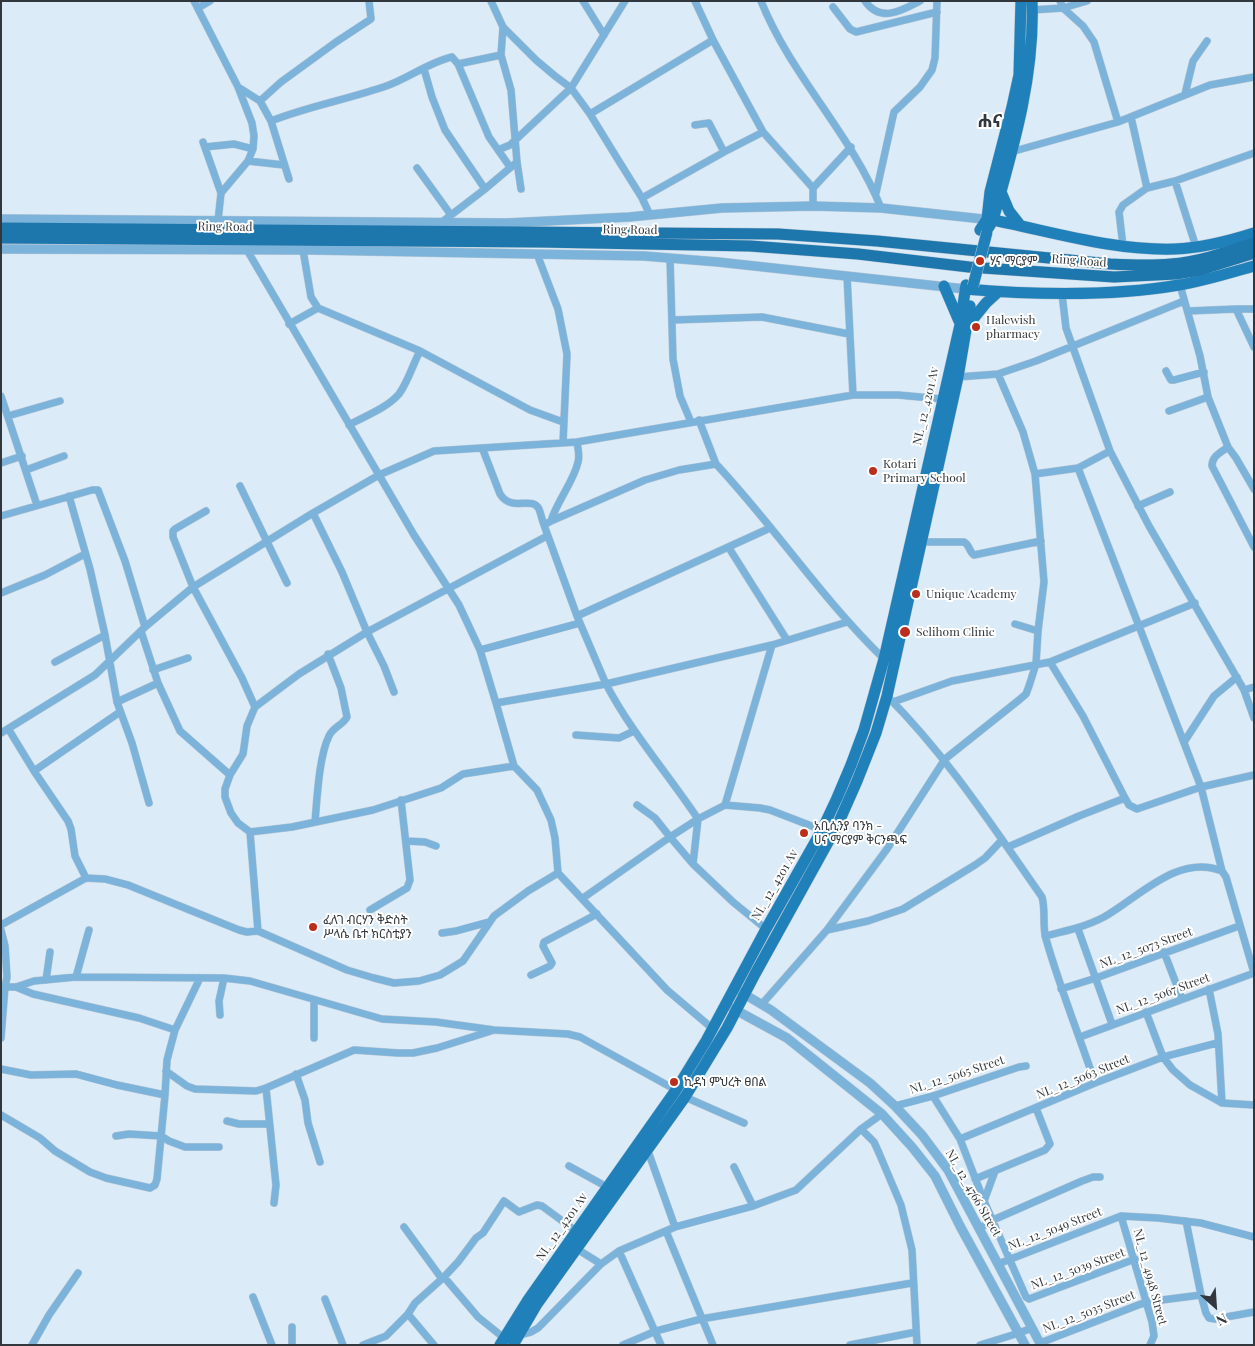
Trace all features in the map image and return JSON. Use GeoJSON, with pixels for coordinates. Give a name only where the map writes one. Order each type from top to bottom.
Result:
{"type":"FeatureCollection","features":[{"type":"Feature","properties":{"kind":"highway","name":"Ring Road"},"geometry":{"type":"LineString","coordinates":[[1,228],[778,234],[887,242],[1110,264],[1143,265],[1173,264],[1196,260],[1254,243]]}},
{"type":"Feature","properties":{"kind":"highway","name":"Ring Road"},"geometry":{"type":"LineString","coordinates":[[1,238],[541,242],[750,246],[1114,277],[1176,274],[1200,270],[1254,253]]}},
{"type":"Feature","properties":{"kind":"main road"},"geometry":{"type":"LineString","coordinates":[[990,219],[990,192],[993,177],[1019,75],[1021,1]]}},
{"type":"Feature","properties":{"kind":"main road"},"geometry":{"type":"LineString","coordinates":[[964,325],[969,287],[983,231],[1001,192],[1023,108],[1030,59],[1032,6]]}},
{"type":"Feature","properties":{"kind":"main road"},"geometry":{"type":"LineString","coordinates":[[1001,192],[1009,211],[1020,225]]}},
{"type":"Feature","properties":{"kind":"main road"},"geometry":{"type":"LineString","coordinates":[[990,219],[1089,240],[1142,248],[1176,249],[1196,247],[1254,233]]}},
{"type":"Feature","properties":{"kind":"main road"},"geometry":{"type":"LineString","coordinates":[[969,287],[998,292],[1061,294],[1120,292],[1180,285],[1254,266]]}},
{"type":"Feature","properties":{"kind":"main road"},"geometry":{"type":"LineString","coordinates":[[944,286],[964,325]]}},
{"type":"Feature","properties":{"kind":"main road"},"geometry":{"type":"LineString","coordinates":[[964,325],[998,292]]}},
{"type":"Feature","properties":{"kind":"main road","name":"NL_12_4201 Av"},"geometry":{"type":"LineString","coordinates":[[509,1341],[538,1304],[648,1151],[681,1094],[713,1029],[731,1007],[838,824],[890,699],[958,377],[964,325]]}},
{"type":"Feature","properties":{"kind":"main road","name":"NL_12_4201 Av"},"geometry":{"type":"LineString","coordinates":[[740,991],[766,929],[822,830],[851,766],[864,730],[884,659],[942,399],[964,325]]}},
{"type":"Feature","properties":{"kind":"main road","name":"NL_12_4201 Av"},"geometry":{"type":"LineString","coordinates":[[509,1341],[528,1300],[576,1231],[607,1187],[681,1094],[723,1036],[731,1007]]}},
{"type":"Feature","properties":{"kind":"street"},"geometry":{"type":"LineString","coordinates":[[210,1],[196,4],[238,87],[252,123],[254,136],[253,150],[248,161],[221,193]]}},
{"type":"Feature","properties":{"kind":"street"},"geometry":{"type":"LineString","coordinates":[[260,101],[281,82],[336,42],[367,23],[371,19],[368,1]]}},
{"type":"Feature","properties":{"kind":"street"},"geometry":{"type":"LineString","coordinates":[[491,1],[503,27],[536,60],[571,88],[590,114],[642,198],[650,215]]}},
{"type":"Feature","properties":{"kind":"street"},"geometry":{"type":"LineString","coordinates":[[583,1],[604,35]]}},
{"type":"Feature","properties":{"kind":"street"},"geometry":{"type":"LineString","coordinates":[[695,1],[713,40],[763,132],[813,188],[813,206]]}},
{"type":"Feature","properties":{"kind":"street"},"geometry":{"type":"LineString","coordinates":[[761,1],[769,21],[787,54],[851,147],[882,208]]}},
{"type":"Feature","properties":{"kind":"street"},"geometry":{"type":"LineString","coordinates":[[865,1],[872,10],[880,14],[902,10],[920,1]]}},
{"type":"Feature","properties":{"kind":"street"},"geometry":{"type":"LineString","coordinates":[[876,194],[894,112],[920,87],[932,70],[935,58],[938,1]]}},
{"type":"Feature","properties":{"kind":"street"},"geometry":{"type":"LineString","coordinates":[[1032,6],[1061,5],[1087,1]]}},
{"type":"Feature","properties":{"kind":"street"},"geometry":{"type":"LineString","coordinates":[[498,150],[510,145],[571,88],[624,2]]}},
{"type":"Feature","properties":{"kind":"street"},"geometry":{"type":"LineString","coordinates":[[1061,5],[1083,26],[1094,42],[1118,122]]}},
{"type":"Feature","properties":{"kind":"street"},"geometry":{"type":"LineString","coordinates":[[833,7],[850,29],[856,32],[937,12]]}},
{"type":"Feature","properties":{"kind":"street"},"geometry":{"type":"LineString","coordinates":[[503,27],[501,55],[511,90],[521,189]]}},
{"type":"Feature","properties":{"kind":"street"},"geometry":{"type":"LineString","coordinates":[[590,114],[713,40]]}},
{"type":"Feature","properties":{"kind":"street"},"geometry":{"type":"LineString","coordinates":[[1185,94],[1193,61],[1207,41]]}},
{"type":"Feature","properties":{"kind":"street"},"geometry":{"type":"LineString","coordinates":[[458,64],[501,55]]}},
{"type":"Feature","properties":{"kind":"street"},"geometry":{"type":"LineString","coordinates":[[271,121],[290,113],[390,84],[449,58],[455,59],[489,138],[510,168]]}},
{"type":"Feature","properties":{"kind":"street"},"geometry":{"type":"LineString","coordinates":[[424,68],[432,97],[445,130],[485,189]]}},
{"type":"Feature","properties":{"kind":"street"},"geometry":{"type":"LineString","coordinates":[[1011,152],[1118,122],[1210,85],[1254,77]]}},
{"type":"Feature","properties":{"kind":"street"},"geometry":{"type":"LineString","coordinates":[[238,87],[260,101],[271,121],[289,179]]}},
{"type":"Feature","properties":{"kind":"street"},"geometry":{"type":"LineString","coordinates":[[1132,117],[1147,188]]}},
{"type":"Feature","properties":{"kind":"street"},"geometry":{"type":"LineString","coordinates":[[695,125],[709,123],[724,152]]}},
{"type":"Feature","properties":{"kind":"street"},"geometry":{"type":"LineString","coordinates":[[642,198],[763,132]]}},
{"type":"Feature","properties":{"kind":"street"},"geometry":{"type":"LineString","coordinates":[[218,221],[221,193],[204,144],[234,144],[253,150]]}},
{"type":"Feature","properties":{"kind":"street"},"geometry":{"type":"LineString","coordinates":[[813,188],[851,147]]}},
{"type":"Feature","properties":{"kind":"street"},"geometry":{"type":"LineString","coordinates":[[1123,246],[1118,212],[1120,208],[1147,188],[1175,182],[1254,153]]}},
{"type":"Feature","properties":{"kind":"street"},"geometry":{"type":"LineString","coordinates":[[248,161],[284,165]]}},
{"type":"Feature","properties":{"kind":"street"},"geometry":{"type":"LineString","coordinates":[[442,222],[517,162]]}},
{"type":"Feature","properties":{"kind":"street"},"geometry":{"type":"LineString","coordinates":[[417,168],[451,215]]}},
{"type":"Feature","properties":{"kind":"street"},"geometry":{"type":"LineString","coordinates":[[1175,182],[1196,247]]}},
{"type":"Feature","properties":{"kind":"street"},"geometry":{"type":"LineString","coordinates":[[1,219],[507,223],[582,220],[722,208],[813,206],[882,208],[990,219]]}},
{"type":"Feature","properties":{"kind":"street"},"geometry":{"type":"LineString","coordinates":[[1,249],[303,250],[644,256],[969,287]]}},
{"type":"Feature","properties":{"kind":"street"},"geometry":{"type":"LineString","coordinates":[[247,250],[349,425],[459,605],[480,650],[514,766],[537,790],[552,820],[558,874],[668,990],[713,1029]]}},
{"type":"Feature","properties":{"kind":"street"},"geometry":{"type":"LineString","coordinates":[[303,250],[311,298],[318,308],[420,351],[522,406],[563,422]]}},
{"type":"Feature","properties":{"kind":"street"},"geometry":{"type":"LineString","coordinates":[[538,254],[558,308],[567,354],[568,374],[562,443]]}},
{"type":"Feature","properties":{"kind":"street"},"geometry":{"type":"LineString","coordinates":[[670,258],[673,320],[672,359],[674,371],[680,396],[695,421],[716,464],[740,490],[847,622],[884,659]]}},
{"type":"Feature","properties":{"kind":"street"},"geometry":{"type":"LineString","coordinates":[[847,276],[853,395]]}},
{"type":"Feature","properties":{"kind":"street"},"geometry":{"type":"LineString","coordinates":[[1180,285],[1204,372],[1208,397],[1228,448],[1254,489]]}},
{"type":"Feature","properties":{"kind":"street"},"geometry":{"type":"LineString","coordinates":[[1061,294],[1064,319],[1110,451],[1149,526],[1237,677],[1254,718]]}},
{"type":"Feature","properties":{"kind":"street"},"geometry":{"type":"LineString","coordinates":[[958,377],[998,374],[1036,362],[1184,301]]}},
{"type":"Feature","properties":{"kind":"street"},"geometry":{"type":"LineString","coordinates":[[290,324],[318,308]]}},
{"type":"Feature","properties":{"kind":"street"},"geometry":{"type":"LineString","coordinates":[[1188,311],[1254,309]]}},
{"type":"Feature","properties":{"kind":"street"},"geometry":{"type":"LineString","coordinates":[[1236,310],[1254,347]]}},
{"type":"Feature","properties":{"kind":"street"},"geometry":{"type":"LineString","coordinates":[[673,320],[762,318],[849,334]]}},
{"type":"Feature","properties":{"kind":"street"},"geometry":{"type":"LineString","coordinates":[[349,425],[398,395],[420,351]]}},
{"type":"Feature","properties":{"kind":"street"},"geometry":{"type":"LineString","coordinates":[[1166,371],[1171,380],[1204,372]]}},
{"type":"Feature","properties":{"kind":"street"},"geometry":{"type":"LineString","coordinates":[[762,1004],[828,930],[887,849],[944,760],[1026,694],[1036,664],[1044,582],[1041,542],[1035,474],[1022,432],[998,374]]}},
{"type":"Feature","properties":{"kind":"street"},"geometry":{"type":"LineString","coordinates":[[1,733],[9,730],[95,675],[143,629],[193,587],[379,475],[434,451],[483,450],[577,442],[853,395],[898,395],[942,399]]}},
{"type":"Feature","properties":{"kind":"street"},"geometry":{"type":"LineString","coordinates":[[1,396],[37,505]]}},
{"type":"Feature","properties":{"kind":"street"},"geometry":{"type":"LineString","coordinates":[[1169,411],[1208,397]]}},
{"type":"Feature","properties":{"kind":"street"},"geometry":{"type":"LineString","coordinates":[[8,416],[60,401]]}},
{"type":"Feature","properties":{"kind":"street"},"geometry":{"type":"LineString","coordinates":[[577,442],[578,463],[547,523],[547,536],[578,619],[615,702],[698,819],[693,864]]}},
{"type":"Feature","properties":{"kind":"street"},"geometry":{"type":"LineString","coordinates":[[1228,448],[1214,456],[1212,466],[1254,547]]}},
{"type":"Feature","properties":{"kind":"street"},"geometry":{"type":"LineString","coordinates":[[483,450],[503,499],[514,504],[527,503],[536,506],[547,523]]}},
{"type":"Feature","properties":{"kind":"street"},"geometry":{"type":"LineString","coordinates":[[1035,474],[1078,468],[1110,451]]}},
{"type":"Feature","properties":{"kind":"street"},"geometry":{"type":"LineString","coordinates":[[1,463],[22,456]]}},
{"type":"Feature","properties":{"kind":"street"},"geometry":{"type":"LineString","coordinates":[[26,470],[64,456]]}},
{"type":"Feature","properties":{"kind":"street"},"geometry":{"type":"LineString","coordinates":[[547,523],[640,482],[679,470],[716,464]]}},
{"type":"Feature","properties":{"kind":"street"},"geometry":{"type":"LineString","coordinates":[[1078,468],[1201,787],[1222,871],[1226,877],[1254,973]]}},
{"type":"Feature","properties":{"kind":"street"},"geometry":{"type":"LineString","coordinates":[[240,486],[287,583]]}},
{"type":"Feature","properties":{"kind":"street"},"geometry":{"type":"LineString","coordinates":[[1,516],[69,496],[98,490],[125,561],[153,670],[180,731],[230,776]]}},
{"type":"Feature","properties":{"kind":"street"},"geometry":{"type":"LineString","coordinates":[[1138,506],[1170,492]]}},
{"type":"Feature","properties":{"kind":"street"},"geometry":{"type":"LineString","coordinates":[[69,496],[105,636],[108,661],[117,702],[132,743],[149,804]]}},
{"type":"Feature","properties":{"kind":"street"},"geometry":{"type":"LineString","coordinates":[[206,511],[173,531],[174,537],[193,587],[242,678],[255,707]]}},
{"type":"Feature","properties":{"kind":"street"},"geometry":{"type":"LineString","coordinates":[[313,513],[342,572],[394,692]]}},
{"type":"Feature","properties":{"kind":"street"},"geometry":{"type":"LineString","coordinates":[[480,650],[578,619],[770,528]]}},
{"type":"Feature","properties":{"kind":"street"},"geometry":{"type":"LineString","coordinates":[[514,766],[463,774],[441,788],[373,810],[292,827],[250,832],[238,823],[227,805],[225,789],[243,754],[247,726],[255,707],[274,692],[328,654],[547,536]]}},
{"type":"Feature","properties":{"kind":"street"},"geometry":{"type":"LineString","coordinates":[[922,542],[964,542],[974,555],[1041,542]]}},
{"type":"Feature","properties":{"kind":"street"},"geometry":{"type":"LineString","coordinates":[[729,548],[787,640]]}},
{"type":"Feature","properties":{"kind":"street"},"geometry":{"type":"LineString","coordinates":[[1,593],[45,575],[85,554]]}},
{"type":"Feature","properties":{"kind":"street"},"geometry":{"type":"LineString","coordinates":[[1096,1083],[1061,989],[1045,936],[1042,897],[944,760],[916,726],[890,699],[952,681],[1050,662],[1195,603]]}},
{"type":"Feature","properties":{"kind":"street"},"geometry":{"type":"LineString","coordinates":[[496,703],[606,684],[772,645],[847,622]]}},
{"type":"Feature","properties":{"kind":"street"},"geometry":{"type":"LineString","coordinates":[[1015,624],[1038,631]]}},
{"type":"Feature","properties":{"kind":"street"},"geometry":{"type":"LineString","coordinates":[[55,662],[105,636]]}},
{"type":"Feature","properties":{"kind":"street"},"geometry":{"type":"LineString","coordinates":[[725,805],[772,645]]}},
{"type":"Feature","properties":{"kind":"street"},"geometry":{"type":"LineString","coordinates":[[315,822],[320,771],[328,738],[335,728],[345,721],[347,717],[340,688],[328,654]]}},
{"type":"Feature","properties":{"kind":"street"},"geometry":{"type":"LineString","coordinates":[[153,670],[188,658]]}},
{"type":"Feature","properties":{"kind":"street"},"geometry":{"type":"LineString","coordinates":[[1050,662],[1083,716],[1129,806],[1137,809],[1201,787],[1254,775]]}},
{"type":"Feature","properties":{"kind":"street"},"geometry":{"type":"LineString","coordinates":[[1184,742],[1214,696],[1237,677]]}},
{"type":"Feature","properties":{"kind":"street"},"geometry":{"type":"LineString","coordinates":[[117,702],[158,683]]}},
{"type":"Feature","properties":{"kind":"street"},"geometry":{"type":"LineString","coordinates":[[1244,690],[1254,687]]}},
{"type":"Feature","properties":{"kind":"street"},"geometry":{"type":"LineString","coordinates":[[34,771],[120,712]]}},
{"type":"Feature","properties":{"kind":"street"},"geometry":{"type":"LineString","coordinates":[[9,730],[68,821],[71,829],[74,856],[86,878]]}},
{"type":"Feature","properties":{"kind":"street"},"geometry":{"type":"LineString","coordinates":[[576,734],[619,738],[634,731]]}},
{"type":"Feature","properties":{"kind":"street"},"geometry":{"type":"LineString","coordinates":[[1008,847],[1125,798]]}},
{"type":"Feature","properties":{"kind":"street"},"geometry":{"type":"LineString","coordinates":[[370,910],[410,885],[401,800]]}},
{"type":"Feature","properties":{"kind":"street"},"geometry":{"type":"LineString","coordinates":[[637,805],[655,818],[693,864],[732,902],[766,929]]}},
{"type":"Feature","properties":{"kind":"street"},"geometry":{"type":"LineString","coordinates":[[582,898],[670,837],[725,805],[770,810],[822,830]]}},
{"type":"Feature","properties":{"kind":"street"},"geometry":{"type":"LineString","coordinates":[[250,832],[258,931]]}},
{"type":"Feature","properties":{"kind":"street"},"geometry":{"type":"LineString","coordinates":[[828,930],[886,916],[912,904],[975,865],[1002,840]]}},
{"type":"Feature","properties":{"kind":"street"},"geometry":{"type":"LineString","coordinates":[[406,841],[425,842],[436,846]]}},
{"type":"Feature","properties":{"kind":"street"},"geometry":{"type":"LineString","coordinates":[[1045,936],[1078,929],[1104,917],[1167,875],[1200,867],[1215,868],[1222,871]]}},
{"type":"Feature","properties":{"kind":"street"},"geometry":{"type":"LineString","coordinates":[[1,925],[86,878],[105,879],[128,885],[239,930],[247,932],[258,931],[347,970],[394,983],[419,981],[440,975],[456,966],[470,954],[489,922],[516,899],[558,874]]}},
{"type":"Feature","properties":{"kind":"street"},"geometry":{"type":"LineString","coordinates":[[531,975],[550,966],[552,963],[543,946],[544,942],[597,914]]}},
{"type":"Feature","properties":{"kind":"street"},"geometry":{"type":"LineString","coordinates":[[442,932],[456,932],[489,922]]}},
{"type":"Feature","properties":{"kind":"street","name":"NL_12_5073 Street"},"geometry":{"type":"LineString","coordinates":[[1061,989],[1239,926]]}},
{"type":"Feature","properties":{"kind":"street"},"geometry":{"type":"LineString","coordinates":[[1078,929],[1112,1024]]}},
{"type":"Feature","properties":{"kind":"street"},"geometry":{"type":"LineString","coordinates":[[1,930],[7,963],[7,977],[3,987],[1,1038]]}},
{"type":"Feature","properties":{"kind":"street"},"geometry":{"type":"LineString","coordinates":[[76,977],[89,930]]}},
{"type":"Feature","properties":{"kind":"street"},"geometry":{"type":"LineString","coordinates":[[46,980],[50,952]]}},
{"type":"Feature","properties":{"kind":"street"},"geometry":{"type":"LineString","coordinates":[[1164,952],[1182,999]]}},
{"type":"Feature","properties":{"kind":"street","name":"NL_12_5067 Street"},"geometry":{"type":"LineString","coordinates":[[1080,1036],[1254,973]]}},
{"type":"Feature","properties":{"kind":"street"},"geometry":{"type":"LineString","coordinates":[[3,987],[16,987],[34,981],[76,977],[224,978],[250,981],[382,1019],[436,1022],[494,1030],[568,1034],[580,1037],[681,1094],[744,1123]]}},
{"type":"Feature","properties":{"kind":"street"},"geometry":{"type":"LineString","coordinates":[[1,1115],[40,1138],[55,1151],[90,1172],[106,1178],[150,1188],[155,1184],[169,1051],[175,1030],[200,978]]}},
{"type":"Feature","properties":{"kind":"street"},"geometry":{"type":"LineString","coordinates":[[220,1015],[219,1001],[224,978]]}},
{"type":"Feature","properties":{"kind":"street"},"geometry":{"type":"LineString","coordinates":[[16,987],[33,994],[139,1018],[175,1030]]}},
{"type":"Feature","properties":{"kind":"street"},"geometry":{"type":"LineString","coordinates":[[1209,989],[1216,1026],[1222,1103]]}},
{"type":"Feature","properties":{"kind":"street","name":"NL_12_4766 Street"},"geometry":{"type":"LineString","coordinates":[[740,991],[762,1004],[856,1072],[895,1106],[922,1135],[948,1170],[1041,1344]]}},
{"type":"Feature","properties":{"kind":"street"},"geometry":{"type":"LineString","coordinates":[[314,1000],[314,1038]]}},
{"type":"Feature","properties":{"kind":"street","name":"NL_12_4766 Street"},"geometry":{"type":"LineString","coordinates":[[731,1007],[787,1038],[882,1114],[912,1147],[935,1176],[1025,1345]]}},
{"type":"Feature","properties":{"kind":"street"},"geometry":{"type":"LineString","coordinates":[[1146,1012],[1163,1057],[1173,1070],[1190,1085],[1222,1103],[1254,1105]]}},
{"type":"Feature","properties":{"kind":"street"},"geometry":{"type":"LineString","coordinates":[[166,1071],[187,1086],[195,1089],[256,1090],[266,1088],[354,1050],[413,1053],[438,1048],[494,1030]]}},
{"type":"Feature","properties":{"kind":"street","name":"NL_12_5063 Street"},"geometry":{"type":"LineString","coordinates":[[960,1139],[1163,1057],[1217,1043]]}},
{"type":"Feature","properties":{"kind":"street","name":"NL_12_5065 Street"},"geometry":{"type":"LineString","coordinates":[[895,1106],[1026,1066]]}},
{"type":"Feature","properties":{"kind":"street"},"geometry":{"type":"LineString","coordinates":[[1,1069],[31,1075],[76,1074],[164,1095]]}},
{"type":"Feature","properties":{"kind":"street"},"geometry":{"type":"LineString","coordinates":[[296,1074],[305,1100],[308,1123],[320,1162]]}},
{"type":"Feature","properties":{"kind":"street"},"geometry":{"type":"LineString","coordinates":[[266,1088],[276,1185],[274,1203]]}},
{"type":"Feature","properties":{"kind":"street","name":"NL_12_4766 Street"},"geometry":{"type":"LineString","coordinates":[[932,1096],[960,1139],[984,1201],[994,1220],[1026,1297],[1029,1299]]}},
{"type":"Feature","properties":{"kind":"street"},"geometry":{"type":"LineString","coordinates":[[975,1179],[1045,1150],[1050,1144],[1036,1108]]}},
{"type":"Feature","properties":{"kind":"street"},"geometry":{"type":"LineString","coordinates":[[404,1227],[443,1278],[478,1317],[509,1341],[538,1328],[601,1264],[619,1251],[666,1230],[753,1206],[796,1190],[861,1129],[882,1114]]}},
{"type":"Feature","properties":{"kind":"street"},"geometry":{"type":"LineString","coordinates":[[227,1121],[239,1124],[269,1124]]}},
{"type":"Feature","properties":{"kind":"street"},"geometry":{"type":"LineString","coordinates":[[861,1129],[874,1142],[880,1153],[901,1205],[912,1250],[912,1282],[917,1345]]}},
{"type":"Feature","properties":{"kind":"street"},"geometry":{"type":"LineString","coordinates":[[116,1136],[129,1134],[161,1136],[169,1142],[185,1147],[220,1147]]}},
{"type":"Feature","properties":{"kind":"street"},"geometry":{"type":"LineString","coordinates":[[648,1151],[675,1227]]}},
{"type":"Feature","properties":{"kind":"street"},"geometry":{"type":"LineString","coordinates":[[569,1166],[607,1187]]}},
{"type":"Feature","properties":{"kind":"street"},"geometry":{"type":"LineString","coordinates":[[734,1166],[753,1206]]}},
{"type":"Feature","properties":{"kind":"street"},"geometry":{"type":"LineString","coordinates":[[984,1201],[995,1171]]}},
{"type":"Feature","properties":{"kind":"street"},"geometry":{"type":"LineString","coordinates":[[980,1228],[1082,1181],[1093,1177],[1100,1177]]}},
{"type":"Feature","properties":{"kind":"street"},"geometry":{"type":"LineString","coordinates":[[363,1345],[386,1336],[408,1314],[415,1303],[443,1278],[476,1238],[484,1233],[504,1202],[519,1212],[537,1205],[542,1206],[576,1231]]}},
{"type":"Feature","properties":{"kind":"street"},"geometry":{"type":"LineString","coordinates":[[1121,1216],[1201,1223],[1254,1237]]}},
{"type":"Feature","properties":{"kind":"street","name":"NL_12_5049 Street"},"geometry":{"type":"LineString","coordinates":[[998,1264],[1121,1216]]}},
{"type":"Feature","properties":{"kind":"street","name":"NL_12_4948 Street"},"geometry":{"type":"LineString","coordinates":[[1121,1216],[1152,1322],[1154,1336],[1150,1345]]}},
{"type":"Feature","properties":{"kind":"street"},"geometry":{"type":"LineString","coordinates":[[1186,1222],[1201,1295],[1209,1318],[1215,1319],[1254,1312]]}},
{"type":"Feature","properties":{"kind":"street"},"geometry":{"type":"LineString","coordinates":[[666,1230],[713,1345]]}},
{"type":"Feature","properties":{"kind":"street"},"geometry":{"type":"LineString","coordinates":[[577,1249],[601,1264]]}},
{"type":"Feature","properties":{"kind":"street"},"geometry":{"type":"LineString","coordinates":[[619,1251],[661,1345]]}},
{"type":"Feature","properties":{"kind":"street","name":"NL_12_5039 Street"},"geometry":{"type":"LineString","coordinates":[[1029,1299],[1135,1260]]}},
{"type":"Feature","properties":{"kind":"street"},"geometry":{"type":"LineString","coordinates":[[32,1345],[49,1315],[78,1273]]}},
{"type":"Feature","properties":{"kind":"street"},"geometry":{"type":"LineString","coordinates":[[623,1345],[656,1331],[701,1319],[912,1282]]}},
{"type":"Feature","properties":{"kind":"street","name":"NL_12_5035 Street"},"geometry":{"type":"LineString","coordinates":[[1041,1344],[1146,1302],[1201,1295]]}},
{"type":"Feature","properties":{"kind":"street"},"geometry":{"type":"LineString","coordinates":[[254,1297],[272,1345]]}},
{"type":"Feature","properties":{"kind":"street"},"geometry":{"type":"LineString","coordinates":[[325,1298],[343,1345]]}},
{"type":"Feature","properties":{"kind":"street"},"geometry":{"type":"LineString","coordinates":[[408,1314],[434,1345]]}},
{"type":"Feature","properties":{"kind":"street"},"geometry":{"type":"LineString","coordinates":[[292,1327],[292,1345]]}},
{"type":"Feature","properties":{"kind":"street"},"geometry":{"type":"LineString","coordinates":[[980,1345],[1032,1328]]}},
{"type":"Feature","properties":{"kind":"street"},"geometry":{"type":"LineString","coordinates":[[850,1345],[916,1332]]}},
{"type":"Feature","properties":{"kind":"street"},"geometry":{"type":"LineString","coordinates":[[643,1345],[646,1336]]}},
{"type":"Feature","properties":{"kind":"place","name":"ሃና ማርያም"},"geometry":{"type":"Point","coordinates":[980,261]}},
{"type":"Feature","properties":{"kind":"place","name":"Halewish pharmacy"},"geometry":{"type":"Point","coordinates":[976,327]}},
{"type":"Feature","properties":{"kind":"place","name":"Kotari Primary School"},"geometry":{"type":"Point","coordinates":[873,471]}},
{"type":"Feature","properties":{"kind":"place","name":"Unique Academy"},"geometry":{"type":"Point","coordinates":[916,594]}},
{"type":"Feature","properties":{"kind":"place","name":"Selihom Clinic"},"geometry":{"type":"Point","coordinates":[905,632]}},
{"type":"Feature","properties":{"kind":"place","name":"አቢሲንያ ባንክ - ሀና ማርያም ቅርንጫፍ"},"geometry":{"type":"Point","coordinates":[804,833]}},
{"type":"Feature","properties":{"kind":"place","name":"ፈለገ ብርሃን ቅድስት ሥላሴ ቤተ ክርስቲያን"},"geometry":{"type":"Point","coordinates":[313,927]}},
{"type":"Feature","properties":{"kind":"place","name":"ኪዳነ ምህረት ፀበል"},"geometry":{"type":"Point","coordinates":[674,1082]}},
{"type":"Feature","properties":{"kind":"district","name":"ሐና"},"geometry":{"type":"Point","coordinates":[990,121]}}]}
